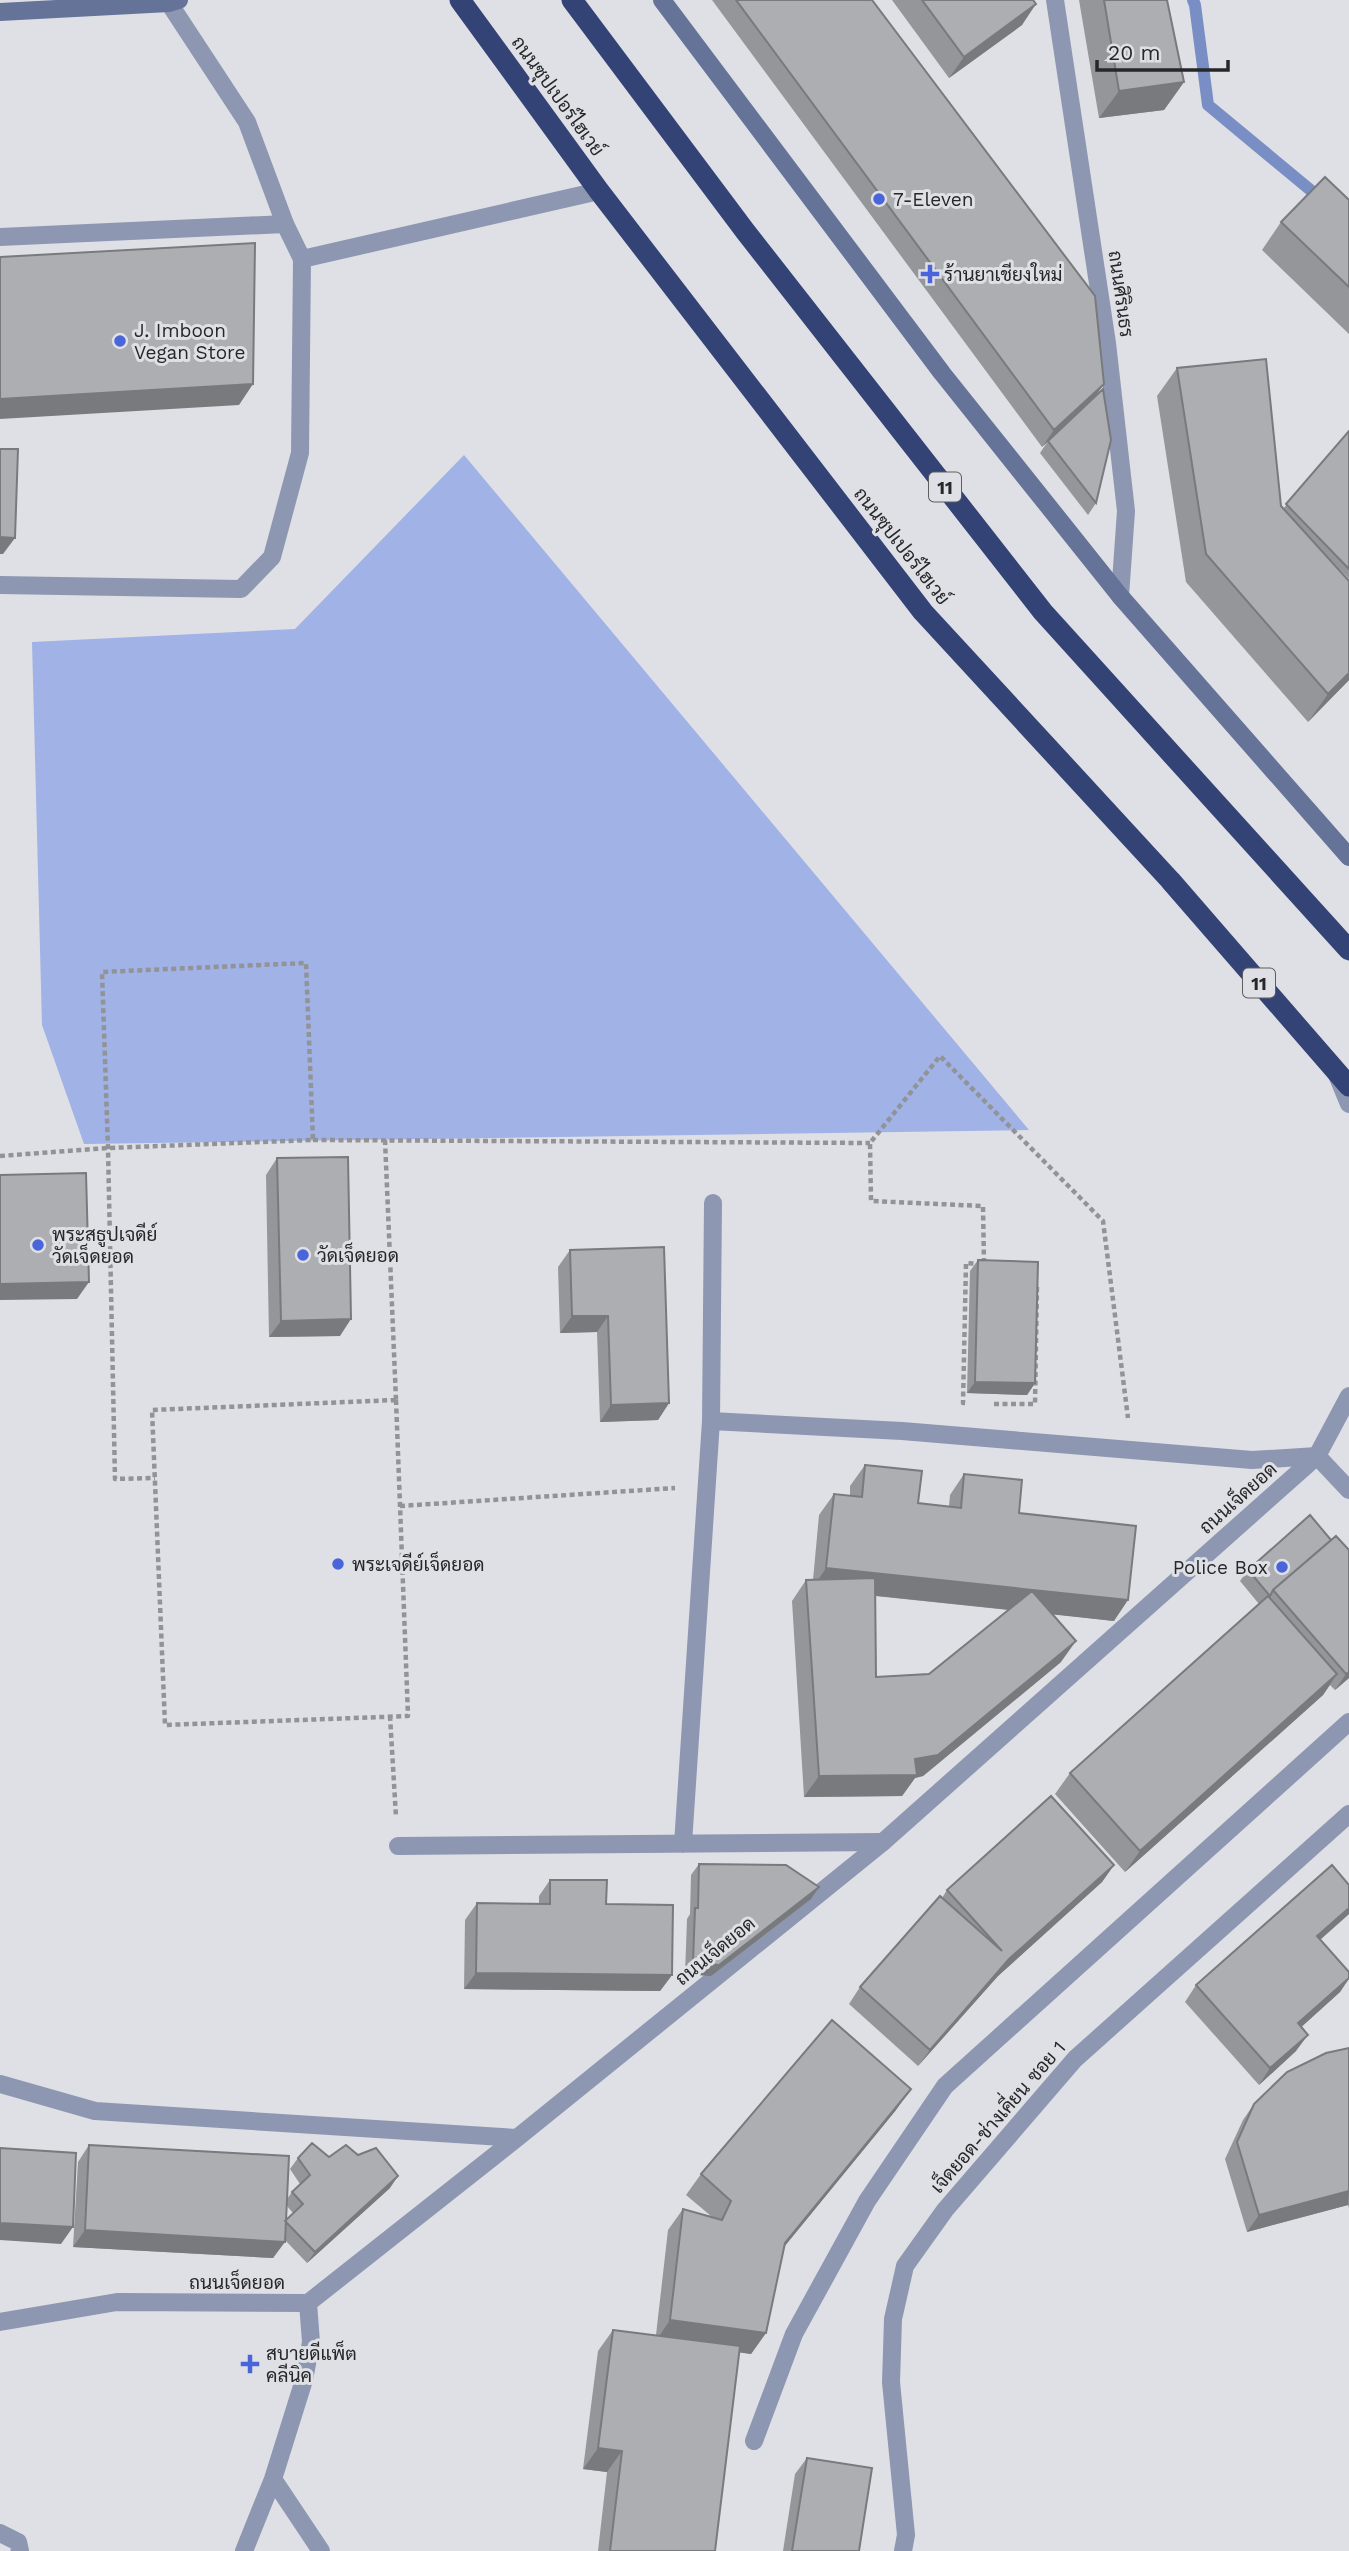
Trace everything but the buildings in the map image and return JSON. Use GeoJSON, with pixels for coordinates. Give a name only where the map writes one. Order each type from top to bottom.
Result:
{"type":"FeatureCollection","features":[{"type":"Feature","properties":{"kind":"highway","name":"ถนนซุปเปอร์ไฮเวย์"},"geometry":{"type":"LineString","coordinates":[[460,0],[599,191],[923,612],[1170,880],[1349,1086]]}},
{"type":"Feature","properties":{"kind":"highway","name":"11"},"geometry":{"type":"LineString","coordinates":[[572,0],[745,231],[1043,612],[1349,950]]}},
{"type":"Feature","properties":{"kind":"main road"},"geometry":{"type":"LineString","coordinates":[[662,0],[942,373],[1121,596],[1349,857]]}},
{"type":"Feature","properties":{"kind":"main road"},"geometry":{"type":"LineString","coordinates":[[0,12],[79,4],[174,2]]}},
{"type":"Feature","properties":{"kind":"street","name":"ถนนศิรินธร"},"geometry":{"type":"LineString","coordinates":[[1055,0],[1107,344],[1126,511],[1121,596]]}},
{"type":"Feature","properties":{"kind":"street"},"geometry":{"type":"LineString","coordinates":[[0,585],[241,589],[272,557],[300,453],[302,259],[285,224],[247,122],[174,2]]}},
{"type":"Feature","properties":{"kind":"street"},"geometry":{"type":"LineString","coordinates":[[302,259],[599,191]]}},
{"type":"Feature","properties":{"kind":"street"},"geometry":{"type":"LineString","coordinates":[[0,237],[285,224]]}},
{"type":"Feature","properties":{"kind":"street"},"geometry":{"type":"LineString","coordinates":[[1335,1070],[1349,1104]]}},
{"type":"Feature","properties":{"kind":"street"},"geometry":{"type":"LineString","coordinates":[[683,1844],[711,1421],[713,1203]]}},
{"type":"Feature","properties":{"kind":"street","name":"ถนนเจ็ดยอด"},"geometry":{"type":"LineString","coordinates":[[0,2322],[117,2302],[308,2303],[883,1842],[1317,1456],[1349,1396]]}},
{"type":"Feature","properties":{"kind":"street"},"geometry":{"type":"LineString","coordinates":[[711,1421],[902,1431],[1252,1460],[1317,1456],[1349,1490]]}},
{"type":"Feature","properties":{"kind":"street"},"geometry":{"type":"LineString","coordinates":[[754,2441],[794,2334],[866,2201],[945,2086],[1349,1722]]}},
{"type":"Feature","properties":{"kind":"street","name":"เจ็ดยอด-ช่างเคี่ยน ซอย 1"},"geometry":{"type":"LineString","coordinates":[[903,2551],[906,2535],[891,2382],[893,2319],[905,2266],[945,2210],[1075,2059],[1349,1814]]}},
{"type":"Feature","properties":{"kind":"street"},"geometry":{"type":"LineString","coordinates":[[398,1846],[883,1842]]}},
{"type":"Feature","properties":{"kind":"street"},"geometry":{"type":"LineString","coordinates":[[0,2084],[95,2111],[517,2138]]}},
{"type":"Feature","properties":{"kind":"street"},"geometry":{"type":"LineString","coordinates":[[244,2551],[273,2479],[304,2380],[311,2342],[308,2303]]}},
{"type":"Feature","properties":{"kind":"street"},"geometry":{"type":"LineString","coordinates":[[273,2479],[321,2551]]}},
{"type":"Feature","properties":{"kind":"street"},"geometry":{"type":"LineString","coordinates":[[0,2533],[18,2542],[20,2551]]}},
{"type":"Feature","properties":{"kind":"path"},"geometry":{"type":"LineString","coordinates":[[155,1478],[115,1479],[102,972],[306,963],[313,1140]]}},
{"type":"Feature","properties":{"kind":"path"},"geometry":{"type":"LineString","coordinates":[[984,1264],[983,1206],[872,1201],[870,1143],[940,1056],[1103,1222],[1128,1419]]}},
{"type":"Feature","properties":{"kind":"path"},"geometry":{"type":"LineString","coordinates":[[0,1156],[108,1148],[313,1140],[870,1143]]}},
{"type":"Feature","properties":{"kind":"path"},"geometry":{"type":"LineString","coordinates":[[384,1140],[396,1400],[408,1716],[165,1725],[152,1410],[396,1400]]}},
{"type":"Feature","properties":{"kind":"path"},"geometry":{"type":"LineString","coordinates":[[973,1403],[963,1403],[966,1263],[997,1264]]}},
{"type":"Feature","properties":{"kind":"path"},"geometry":{"type":"LineString","coordinates":[[991,1414],[991,1404],[1035,1404],[1037,1279]]}},
{"type":"Feature","properties":{"kind":"path"},"geometry":{"type":"LineString","coordinates":[[400,1506],[707,1486]]}},
{"type":"Feature","properties":{"kind":"path"},"geometry":{"type":"LineString","coordinates":[[390,1716],[398,1846]]}},
{"type":"Feature","properties":{"kind":"shaded area"},"geometry":{"type":"Polygon","coordinates":[[[464,455],[1029,1130],[84,1144],[42,1025],[32,642],[295,629],[464,455]]]}},
{"type":"Feature","properties":{"kind":"waterway"},"geometry":{"type":"LineString","coordinates":[[1193,0],[1208,105],[1349,222]]}},
{"type":"Feature","properties":{"kind":"place","name":"7-Eleven"},"geometry":{"type":"Point","coordinates":[879,199]}},
{"type":"Feature","properties":{"kind":"place","name":"ร้านยาเชียงใหม่"},"geometry":{"type":"Point","coordinates":[930,274]}},
{"type":"Feature","properties":{"kind":"place","name":"J. Imboon Vegan Store"},"geometry":{"type":"Point","coordinates":[120,341]}},
{"type":"Feature","properties":{"kind":"place","name":"พระสธูปเจดีย์ วัดเจ็ดยอด"},"geometry":{"type":"Point","coordinates":[38,1245]}},
{"type":"Feature","properties":{"kind":"place","name":"วัดเจ็ดยอด"},"geometry":{"type":"Point","coordinates":[303,1255]}},
{"type":"Feature","properties":{"kind":"place","name":"พระเจดีย์เจ็ดยอด"},"geometry":{"type":"Point","coordinates":[338,1564]}},
{"type":"Feature","properties":{"kind":"place","name":"Police Box"},"geometry":{"type":"Point","coordinates":[1282,1567]}},
{"type":"Feature","properties":{"kind":"place","name":"สบายดีแพ็ต คลีนิค"},"geometry":{"type":"Point","coordinates":[250,2364]}}]}
